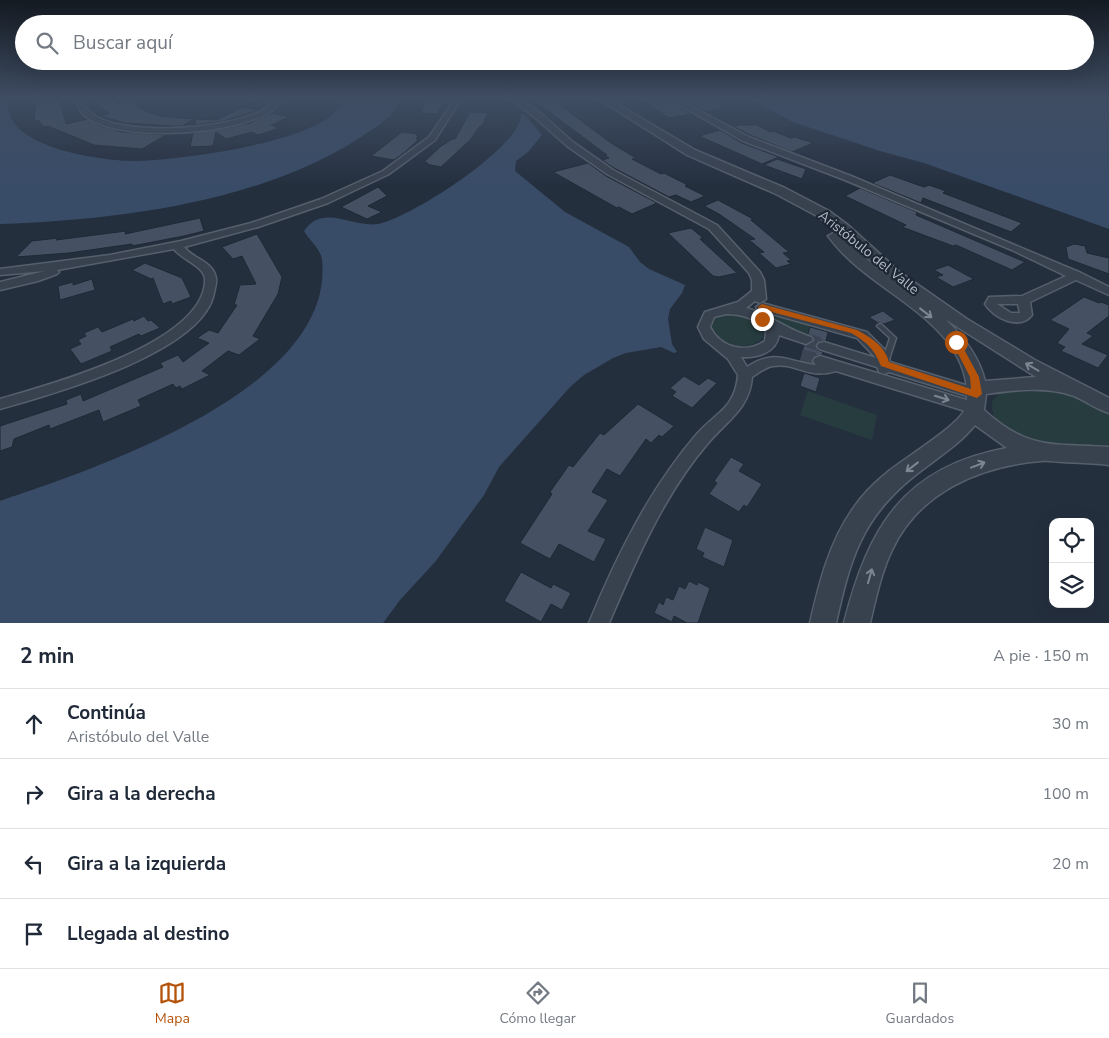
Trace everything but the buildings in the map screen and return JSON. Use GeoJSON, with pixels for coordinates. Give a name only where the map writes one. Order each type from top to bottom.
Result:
{"type":"FeatureCollection","features":[{"type":"Feature","properties":{"kind":"street"},"geometry":{"type":"LineString","coordinates":[[134,128],[175,132],[210,128]]}},
{"type":"Feature","properties":{"kind":"street"},"geometry":{"type":"LineString","coordinates":[[0,272],[70,266],[178,246],[283,216],[332,198],[372,178],[406,158],[430,140],[441,128]]}},
{"type":"Feature","properties":{"kind":"street"},"geometry":{"type":"LineString","coordinates":[[552,128],[570,144],[610,172],[713,228],[754,272],[758,280],[758,292],[762,307],[773,331],[771,343],[763,356],[745,375]]}},
{"type":"Feature","properties":{"kind":"street","name":"Aristóbulo del Valle"},"geometry":{"type":"LineString","coordinates":[[638,128],[678,153],[792,205],[810,216],[880,278],[950,333],[969,362],[976,401]]}},
{"type":"Feature","properties":{"kind":"street","name":"Aristóbulo del Valle"},"geometry":{"type":"LineString","coordinates":[[651,128],[692,153],[776,189],[821,212],[896,276],[951,316],[1013,356],[1075,390]]}},
{"type":"Feature","properties":{"kind":"street"},"geometry":{"type":"LineString","coordinates":[[724,128],[746,140],[848,178],[1016,248],[1109,291]]}},
{"type":"Feature","properties":{"kind":"street"},"geometry":{"type":"LineString","coordinates":[[0,404],[84,377],[130,359],[164,342],[192,320],[208,297],[212,287],[211,277],[202,264],[182,253],[178,246]]}},
{"type":"Feature","properties":{"kind":"street"},"geometry":{"type":"LineString","coordinates":[[0,286],[34,279],[70,266]]}},
{"type":"Feature","properties":{"kind":"street"},"geometry":{"type":"LineString","coordinates":[[1024,300],[1076,275]]}},
{"type":"Feature","properties":{"kind":"street"},"geometry":{"type":"LineString","coordinates":[[599,623],[632,548],[653,508],[703,438],[738,405],[746,388],[745,375],[734,356],[719,346],[706,333],[704,327],[705,320],[709,315],[742,304],[758,292]]}},
{"type":"Feature","properties":{"kind":"street"},"geometry":{"type":"LineString","coordinates":[[762,307],[862,335],[883,356],[885,364],[883,379]]}},
{"type":"Feature","properties":{"kind":"street"},"geometry":{"type":"LineString","coordinates":[[725,310],[754,314],[769,325],[789,335],[806,340]]}},
{"type":"Feature","properties":{"kind":"street"},"geometry":{"type":"LineString","coordinates":[[719,346],[822,370],[836,365]]}},
{"type":"Feature","properties":{"kind":"street"},"geometry":{"type":"LineString","coordinates":[[824,346],[885,364],[976,401],[992,428],[1017,444],[1042,452]]}},
{"type":"Feature","properties":{"kind":"street"},"geometry":{"type":"LineString","coordinates":[[836,365],[839,350]]}},
{"type":"Feature","properties":{"kind":"street"},"geometry":{"type":"LineString","coordinates":[[763,356],[774,351],[801,356]]}},
{"type":"Feature","properties":{"kind":"street"},"geometry":{"type":"LineString","coordinates":[[820,361],[883,379],[976,401],[1029,382],[1075,390],[1109,406]]}},
{"type":"Feature","properties":{"kind":"street"},"geometry":{"type":"LineString","coordinates":[[823,623],[842,555],[852,530],[862,513],[884,488],[958,432],[976,401]]}},
{"type":"Feature","properties":{"kind":"street"},"geometry":{"type":"LineString","coordinates":[[857,623],[874,563],[884,540],[905,509],[922,492],[942,479],[987,461],[1042,452],[1109,456]]}},
{"type":"Feature","properties":{"kind":"lane"},"geometry":{"type":"LineString","coordinates":[[880,326],[893,338],[885,364]]}},
{"type":"Feature","properties":{"kind":"green space"},"geometry":{"type":"Polygon","coordinates":[[[720,314],[741,315],[755,320],[763,329],[763,337],[750,345],[742,346],[727,343],[720,339],[710,327],[714,317],[720,314]]]}},
{"type":"Feature","properties":{"kind":"green space"},"geometry":{"type":"Polygon","coordinates":[[[772,315],[811,324],[807,336],[778,324],[771,318],[772,315]]]}},
{"type":"Feature","properties":{"kind":"green space"},"geometry":{"type":"Polygon","coordinates":[[[1019,386],[1065,394],[1109,411],[1109,448],[1063,445],[1031,440],[1017,435],[1004,427],[994,416],[992,401],[1001,392],[1019,386]]]}},
{"type":"Feature","properties":{"kind":"green space"},"geometry":{"type":"Polygon","coordinates":[[[808,391],[877,415],[872,440],[800,415],[808,391]]]}},
{"type":"Feature","properties":{"kind":"water"},"geometry":{"type":"Polygon","coordinates":[[[0,128],[19,128],[37,141],[80,155],[134,161],[214,153],[283,138],[309,128],[374,128],[324,158],[282,177],[236,192],[141,212],[93,218],[0,224],[0,128]]]}},
{"type":"Feature","properties":{"kind":"water"},"geometry":{"type":"Polygon","coordinates":[[[517,128],[536,128],[542,135],[528,152],[516,161],[515,171],[565,212],[629,247],[640,262],[649,269],[685,285],[682,293],[670,309],[668,319],[672,344],[677,352],[674,353],[661,347],[626,353],[613,358],[584,375],[570,387],[499,467],[484,495],[435,562],[400,600],[383,623],[0,623],[0,501],[92,468],[147,445],[202,417],[251,385],[291,348],[316,306],[322,260],[317,248],[304,231],[312,223],[320,219],[338,218],[358,223],[378,224],[393,219],[414,209],[462,179],[485,162],[517,128]]]}},
{"type":"Feature","properties":{"kind":"water"},"geometry":{"type":"Polygon","coordinates":[[[811,128],[1109,128],[1109,229],[924,163],[880,151],[811,128]]]}},
{"type":"Feature","properties":{"kind":"tunnel"},"geometry":{"type":"LineString","coordinates":[[806,340],[824,346]]}},
{"type":"Feature","properties":{"kind":"tunnel"},"geometry":{"type":"LineString","coordinates":[[801,356],[820,361]]}},
{"type":"Feature","properties":{"kind":"route"},"geometry":{"type":"LineString","coordinates":[[762,319],[769,325],[762,307],[854,332],[867,338],[879,350],[885,364],[977,394],[975,377],[969,362],[956,342]]}}]}
